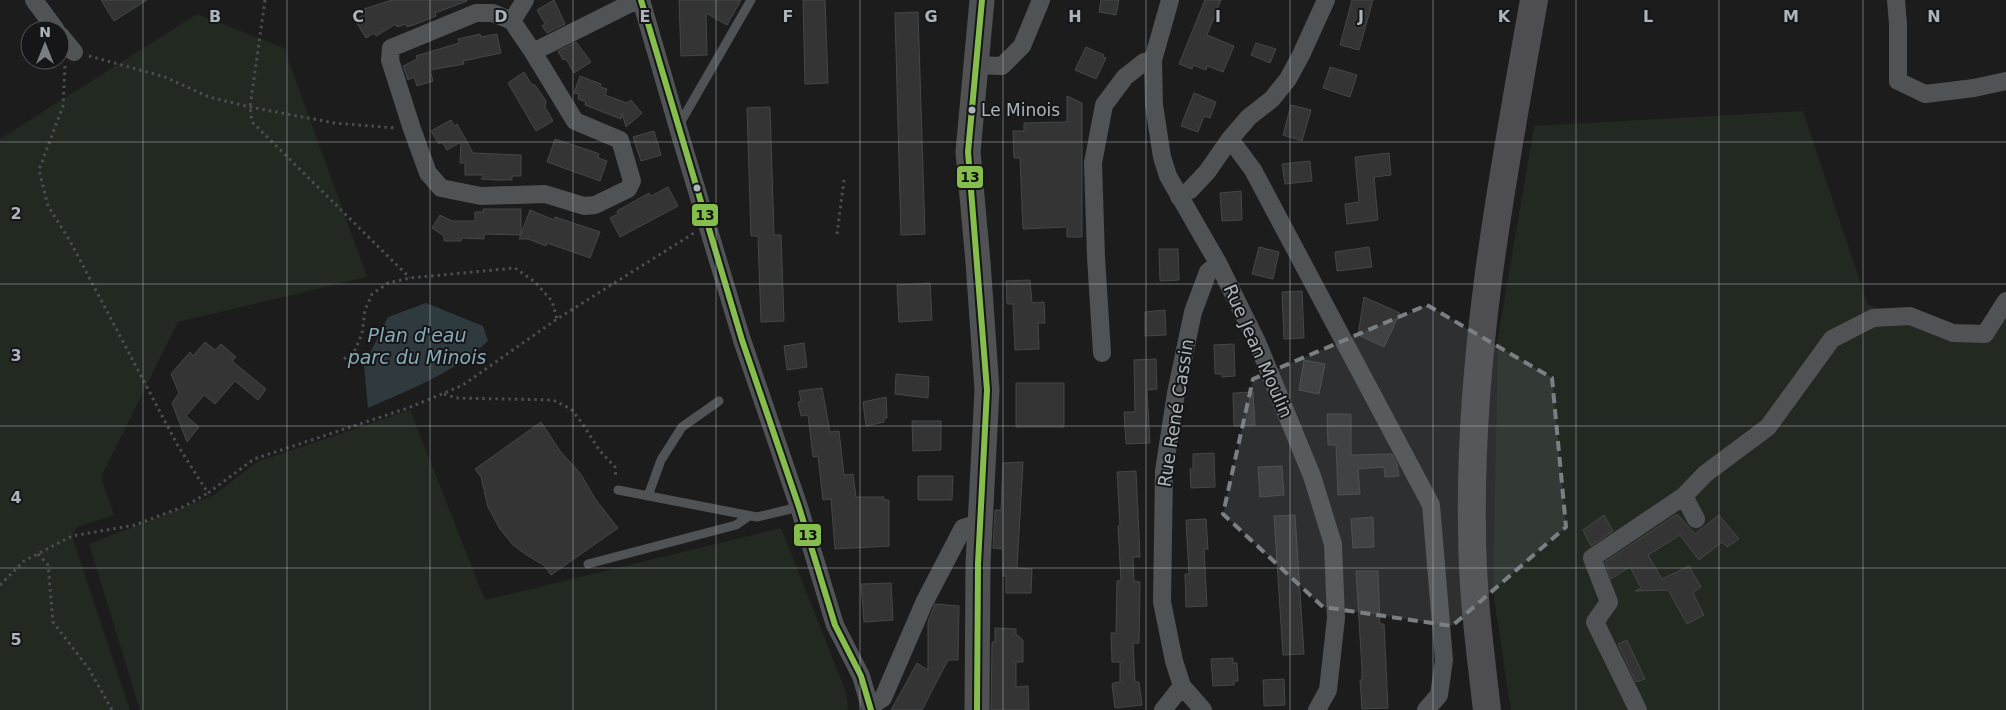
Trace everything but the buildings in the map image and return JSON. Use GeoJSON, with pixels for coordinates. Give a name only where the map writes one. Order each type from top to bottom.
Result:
{"type":"FeatureCollection","features":[{"type":"Feature","properties":{"kind":"highway"},"geometry":{"type":"LineString","coordinates":[[1470,710],[1460,614],[1455,520],[1456,414],[1475,239],[1515,0]]}},
{"type":"Feature","properties":{"kind":"highway"},"geometry":{"type":"LineString","coordinates":[[1487,710],[1476,618],[1472,529],[1476,398],[1486,292],[1504,170],[1534,0]]}},
{"type":"Feature","properties":{"kind":"main road"},"geometry":{"type":"LineString","coordinates":[[977,710],[980,523],[987,390],[968,152],[982,0]]}},
{"type":"Feature","properties":{"kind":"street"},"geometry":{"type":"LineString","coordinates":[[34,0],[47,20]]}},
{"type":"Feature","properties":{"kind":"street"},"geometry":{"type":"LineString","coordinates":[[512,21],[525,0]]}},
{"type":"Feature","properties":{"kind":"street"},"geometry":{"type":"LineString","coordinates":[[533,52],[639,0],[742,340],[799,507],[835,625],[861,676],[871,708],[883,698],[924,604],[963,528],[980,523]]}},
{"type":"Feature","properties":{"kind":"street"},"geometry":{"type":"LineString","coordinates":[[976,65],[1002,66],[1022,46],[1041,0]]}},
{"type":"Feature","properties":{"kind":"street","name":"Rue Jean Moulin"},"geometry":{"type":"LineString","coordinates":[[1170,0],[1153,60],[1154,105],[1162,157],[1168,176],[1218,263],[1256,342],[1305,458],[1334,544],[1336,618],[1328,690],[1317,710]]}},
{"type":"Feature","properties":{"kind":"street"},"geometry":{"type":"LineString","coordinates":[[1179,197],[1190,190],[1207,172],[1230,139],[1250,117],[1272,98],[1288,79],[1326,0]]}},
{"type":"Feature","properties":{"kind":"street"},"geometry":{"type":"LineString","coordinates":[[1896,0],[1898,81],[1924,94],[1974,88],[2006,81]]}},
{"type":"Feature","properties":{"kind":"street"},"geometry":{"type":"LineString","coordinates":[[476,13],[493,13],[512,21],[575,121],[620,140],[632,181],[628,189],[595,205],[584,206],[545,194],[481,196],[441,188],[428,173],[390,60],[391,48],[476,13]]}},
{"type":"Feature","properties":{"kind":"street"},"geometry":{"type":"LineString","coordinates":[[70,47],[74,52]]}},
{"type":"Feature","properties":{"kind":"street"},"geometry":{"type":"LineString","coordinates":[[1102,353],[1093,163],[1104,105],[1125,77],[1144,62],[1153,60]]}},
{"type":"Feature","properties":{"kind":"street"},"geometry":{"type":"LineString","coordinates":[[1230,139],[1254,170],[1431,505],[1444,660],[1439,695],[1426,710]]}},
{"type":"Feature","properties":{"kind":"street","name":"Rue René Cassin"},"geometry":{"type":"LineString","coordinates":[[1203,710],[1182,686],[1174,661],[1162,602],[1164,471],[1176,394],[1193,312],[1208,272],[1218,263]]}},
{"type":"Feature","properties":{"kind":"street"},"geometry":{"type":"LineString","coordinates":[[1638,710],[1595,622],[1609,602],[1592,558],[1684,496],[1705,474],[1768,427],[1832,339],[1873,318],[1910,316],[1953,333],[1985,334],[2006,301]]}},
{"type":"Feature","properties":{"kind":"street"},"geometry":{"type":"LineString","coordinates":[[1684,496],[1696,518]]}},
{"type":"Feature","properties":{"kind":"street"},"geometry":{"type":"LineString","coordinates":[[1164,710],[1182,686]]}},
{"type":"Feature","properties":{"kind":"lane"},"geometry":{"type":"LineString","coordinates":[[678,127],[751,0]]}},
{"type":"Feature","properties":{"kind":"lane"},"geometry":{"type":"LineString","coordinates":[[648,496],[661,460],[682,427],[718,400]]}},
{"type":"Feature","properties":{"kind":"lane"},"geometry":{"type":"LineString","coordinates":[[618,490],[758,518],[799,507]]}},
{"type":"Feature","properties":{"kind":"lane"},"geometry":{"type":"LineString","coordinates":[[588,564],[736,525],[749,516]]}},
{"type":"Feature","properties":{"kind":"path"},"geometry":{"type":"LineString","coordinates":[[265,0],[250,108],[252,122],[410,278]]}},
{"type":"Feature","properties":{"kind":"path"},"geometry":{"type":"LineString","coordinates":[[208,492],[178,446],[70,241],[48,206],[39,170],[62,106],[66,63],[74,52],[165,76],[209,97],[250,108],[334,124],[412,129]]}},
{"type":"Feature","properties":{"kind":"path"},"geometry":{"type":"LineString","coordinates":[[837,234],[844,180]]}},
{"type":"Feature","properties":{"kind":"path"},"geometry":{"type":"LineString","coordinates":[[0,585],[24,561],[72,536],[135,525],[185,506],[254,459],[408,408],[463,385],[557,319],[707,225]]}},
{"type":"Feature","properties":{"kind":"path"},"geometry":{"type":"LineString","coordinates":[[344,359],[354,350],[362,334],[365,310],[372,294],[388,283],[410,278],[515,268],[535,282],[552,302],[557,319]]}},
{"type":"Feature","properties":{"kind":"path"},"geometry":{"type":"LineString","coordinates":[[444,394],[456,398],[553,400],[571,409],[582,422],[600,451],[615,467],[618,490]]}},
{"type":"Feature","properties":{"kind":"path"},"geometry":{"type":"LineString","coordinates":[[38,554],[48,565],[53,622],[89,669],[112,710]]}},
{"type":"Feature","properties":{"kind":"highlighted area"},"geometry":{"type":"Polygon","coordinates":[[[1427,305],[1552,378],[1566,527],[1452,626],[1323,607],[1223,514],[1253,379],[1427,305]]]}},
{"type":"Feature","properties":{"kind":"shaded area"},"geometry":{"type":"Polygon","coordinates":[[[197,14],[284,48],[367,277],[178,322],[101,477],[114,515],[77,527],[72,536],[130,710],[0,710],[0,139],[197,14]]]}},
{"type":"Feature","properties":{"kind":"shaded area"},"geometry":{"type":"Polygon","coordinates":[[[1803,111],[1868,305],[1983,340],[2006,293],[2006,710],[1511,710],[1493,592],[1498,337],[1534,126],[1803,111]]]}},
{"type":"Feature","properties":{"kind":"shaded area"},"geometry":{"type":"Polygon","coordinates":[[[410,410],[485,600],[781,528],[846,692],[848,710],[140,710],[89,544],[214,495],[257,462],[410,410]]]}},
{"type":"Feature","properties":{"kind":"water","name":"Plan d'eau parc du Minois"},"geometry":{"type":"Polygon","coordinates":[[[426,303],[483,326],[488,341],[446,371],[416,387],[368,408],[364,365],[388,317],[426,303]]]}},
{"type":"Feature","properties":{"kind":"transit line","name":"13"},"geometry":{"type":"LineString","coordinates":[[641,0],[742,340],[799,507],[835,625],[861,676],[871,710]]}},
{"type":"Feature","properties":{"kind":"transit line","name":"13"},"geometry":{"type":"LineString","coordinates":[[977,710],[978,564],[987,390],[968,152],[982,0]]}},
{"type":"Feature","properties":{"kind":"place","name":"Le Minois"},"geometry":{"type":"Point","coordinates":[972,110]}}]}
